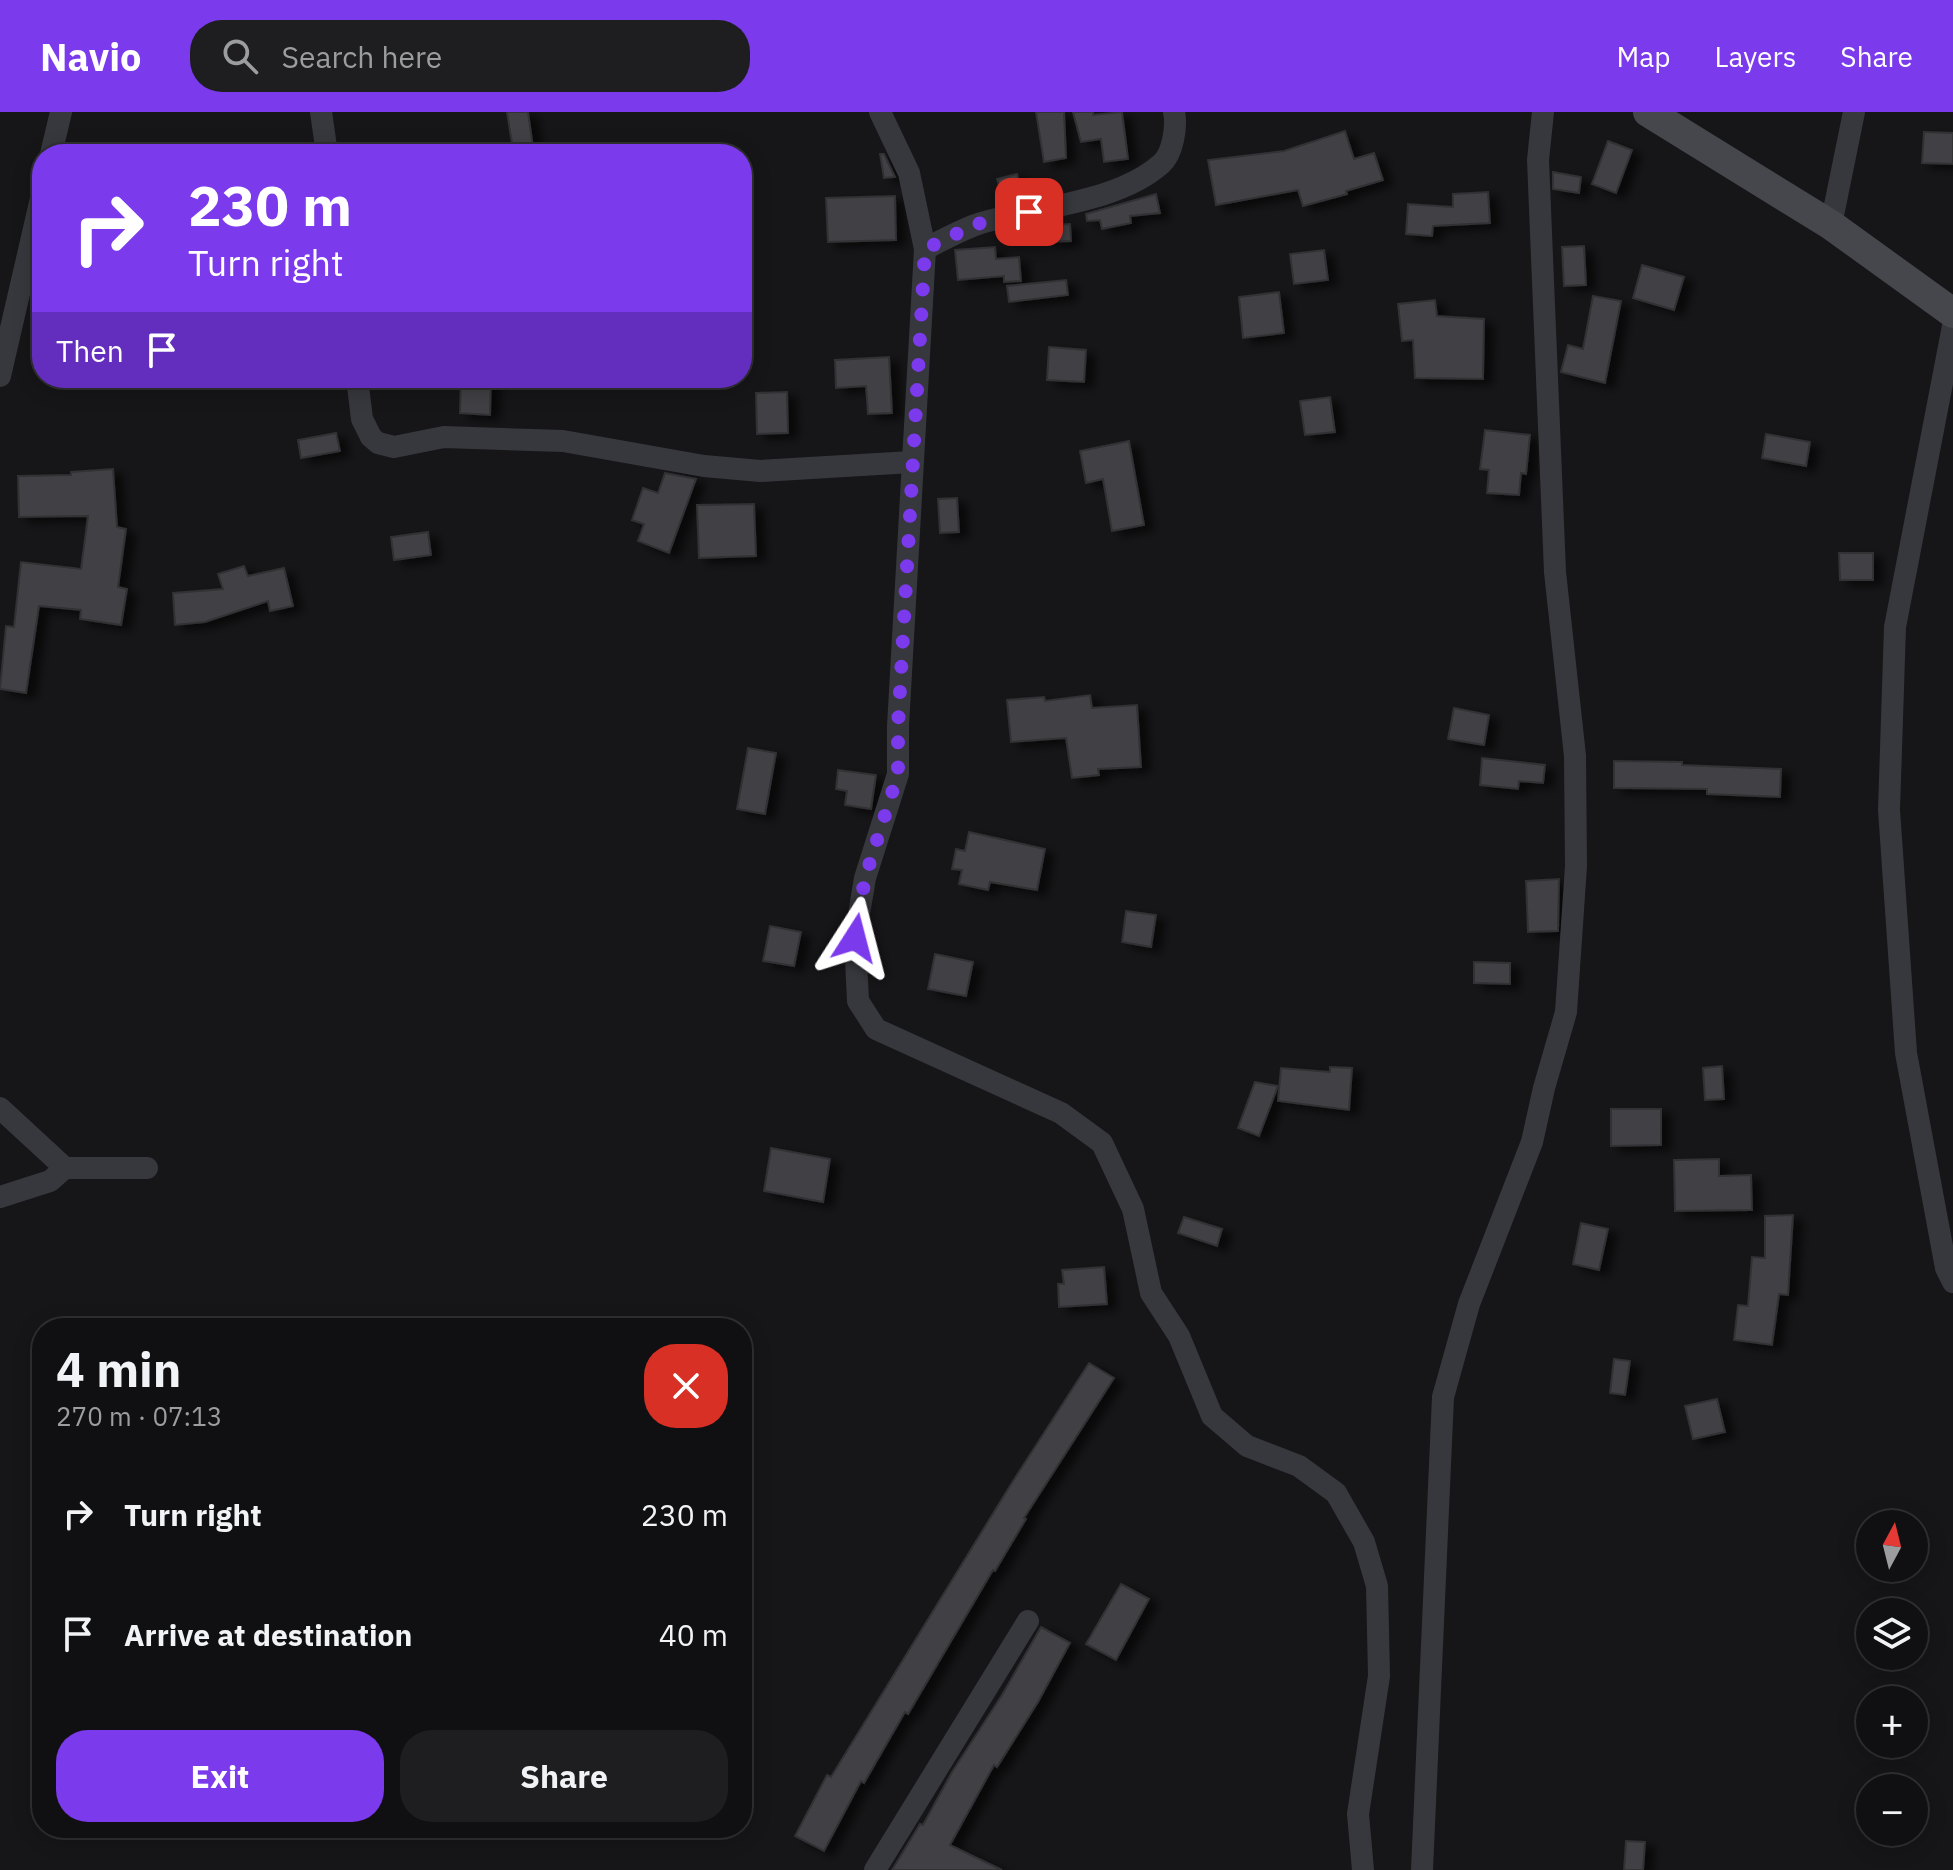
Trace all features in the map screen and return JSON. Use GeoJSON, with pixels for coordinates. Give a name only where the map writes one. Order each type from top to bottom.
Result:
{"type":"FeatureCollection","features":[{"type":"Feature","properties":{"kind":"street"},"geometry":{"type":"LineString","coordinates":[[53,144],[61,112]]}},
{"type":"Feature","properties":{"kind":"street"},"geometry":{"type":"LineString","coordinates":[[321,112],[326,144]]}},
{"type":"Feature","properties":{"kind":"street"},"geometry":{"type":"LineString","coordinates":[[880,112],[909,173],[925,249],[898,774],[865,878],[855,938],[858,1001],[876,1029],[1061,1113],[1102,1143],[1133,1209],[1151,1293],[1179,1336],[1212,1416],[1247,1446],[1299,1466],[1336,1493],[1364,1542],[1377,1586],[1379,1676],[1358,1814],[1363,1870]]}},
{"type":"Feature","properties":{"kind":"street"},"geometry":{"type":"LineString","coordinates":[[925,249],[977,224],[1108,194],[1133,181],[1163,163],[1170,149],[1174,112]]}},
{"type":"Feature","properties":{"kind":"street"},"geometry":{"type":"LineString","coordinates":[[1422,1870],[1443,1397],[1469,1304],[1532,1142],[1566,1012],[1576,866],[1575,756],[1555,572],[1538,160],[1543,112]]}},
{"type":"Feature","properties":{"kind":"street"},"geometry":{"type":"LineString","coordinates":[[1648,112],[1831,225],[1953,313]]}},
{"type":"Feature","properties":{"kind":"street"},"geometry":{"type":"LineString","coordinates":[[1831,225],[1854,112]]}},
{"type":"Feature","properties":{"kind":"street"},"geometry":{"type":"LineString","coordinates":[[0,376],[32,237]]}},
{"type":"Feature","properties":{"kind":"street"},"geometry":{"type":"LineString","coordinates":[[1953,326],[1895,627],[1889,810],[1906,1053],[1946,1268],[1953,1282]]}},
{"type":"Feature","properties":{"kind":"street"},"geometry":{"type":"LineString","coordinates":[[358,388],[362,419],[371,437],[378,443],[394,447],[453,436],[563,441],[704,466],[760,471],[912,462]]}},
{"type":"Feature","properties":{"kind":"street"},"geometry":{"type":"LineString","coordinates":[[0,1108],[65,1168]]}},
{"type":"Feature","properties":{"kind":"street"},"geometry":{"type":"LineString","coordinates":[[0,1197],[50,1181],[65,1168],[147,1168]]}},
{"type":"Feature","properties":{"kind":"street"},"geometry":{"type":"LineString","coordinates":[[875,1870],[1028,1621]]}},
{"type":"Feature","properties":{"kind":"building"},"geometry":{"type":"Polygon","coordinates":[[[507,112],[528,112],[533,144],[512,144],[507,112]]]}},
{"type":"Feature","properties":{"kind":"building"},"geometry":{"type":"Polygon","coordinates":[[[1036,112],[1064,112],[1066,158],[1044,162],[1036,112]]]}},
{"type":"Feature","properties":{"kind":"building"},"geometry":{"type":"Polygon","coordinates":[[[1073,112],[1093,112],[1093,115],[1122,112],[1128,159],[1104,162],[1101,139],[1081,142],[1073,112]]]}},
{"type":"Feature","properties":{"kind":"building"},"geometry":{"type":"Polygon","coordinates":[[[1345,131],[1354,159],[1374,153],[1383,180],[1303,206],[1298,190],[1216,205],[1208,160],[1284,151],[1345,131]]]}},
{"type":"Feature","properties":{"kind":"building"},"geometry":{"type":"Polygon","coordinates":[[[1924,132],[1953,133],[1953,164],[1922,163],[1924,132]]]}},
{"type":"Feature","properties":{"kind":"building"},"geometry":{"type":"Polygon","coordinates":[[[1608,141],[1632,150],[1616,193],[1592,184],[1608,141]]]}},
{"type":"Feature","properties":{"kind":"building"},"geometry":{"type":"Polygon","coordinates":[[[880,154],[884,154],[895,177],[884,178],[880,154]]]}},
{"type":"Feature","properties":{"kind":"building"},"geometry":{"type":"Polygon","coordinates":[[[1553,172],[1581,177],[1579,193],[1553,189],[1553,172]]]}},
{"type":"Feature","properties":{"kind":"building"},"geometry":{"type":"Polygon","coordinates":[[[1017,174],[1024,199],[1004,203],[997,179],[1017,174]]]}},
{"type":"Feature","properties":{"kind":"building"},"geometry":{"type":"Polygon","coordinates":[[[1488,192],[1490,223],[1433,226],[1432,236],[1406,234],[1408,204],[1453,207],[1453,194],[1488,192]]]}},
{"type":"Feature","properties":{"kind":"building"},"geometry":{"type":"Polygon","coordinates":[[[1156,194],[1160,213],[1130,216],[1131,223],[1102,229],[1100,220],[1087,221],[1086,214],[1156,194]]]}},
{"type":"Feature","properties":{"kind":"building"},"geometry":{"type":"Polygon","coordinates":[[[895,196],[896,240],[828,242],[826,198],[895,196]]]}},
{"type":"Feature","properties":{"kind":"building"},"geometry":{"type":"Polygon","coordinates":[[[1070,224],[1071,241],[1050,242],[1049,225],[1070,224]]]}},
{"type":"Feature","properties":{"kind":"building"},"geometry":{"type":"Polygon","coordinates":[[[1584,246],[1586,285],[1564,286],[1562,247],[1584,246]]]}},
{"type":"Feature","properties":{"kind":"building"},"geometry":{"type":"Polygon","coordinates":[[[995,247],[996,259],[1019,257],[1021,281],[1004,282],[1004,276],[958,280],[955,250],[995,247]]]}},
{"type":"Feature","properties":{"kind":"building"},"geometry":{"type":"Polygon","coordinates":[[[1324,250],[1328,280],[1294,284],[1290,254],[1324,250]]]}},
{"type":"Feature","properties":{"kind":"building"},"geometry":{"type":"Polygon","coordinates":[[[1642,265],[1684,277],[1674,310],[1633,298],[1642,265]]]}},
{"type":"Feature","properties":{"kind":"building"},"geometry":{"type":"Polygon","coordinates":[[[1066,280],[1068,295],[1009,302],[1007,286],[1066,280]]]}},
{"type":"Feature","properties":{"kind":"building"},"geometry":{"type":"Polygon","coordinates":[[[1279,292],[1284,333],[1243,338],[1239,297],[1279,292]]]}},
{"type":"Feature","properties":{"kind":"building"},"geometry":{"type":"Polygon","coordinates":[[[1593,296],[1621,301],[1605,383],[1561,372],[1568,345],[1583,349],[1593,296]]]}},
{"type":"Feature","properties":{"kind":"building"},"geometry":{"type":"Polygon","coordinates":[[[1435,300],[1437,316],[1484,319],[1483,379],[1415,378],[1413,340],[1402,341],[1398,304],[1435,300]]]}},
{"type":"Feature","properties":{"kind":"building"},"geometry":{"type":"Polygon","coordinates":[[[1049,347],[1086,350],[1084,382],[1047,380],[1049,347]]]}},
{"type":"Feature","properties":{"kind":"building"},"geometry":{"type":"Polygon","coordinates":[[[889,357],[892,413],[868,414],[866,386],[836,388],[835,360],[889,357]]]}},
{"type":"Feature","properties":{"kind":"building"},"geometry":{"type":"Polygon","coordinates":[[[461,388],[491,388],[490,415],[460,413],[461,388]]]}},
{"type":"Feature","properties":{"kind":"building"},"geometry":{"type":"Polygon","coordinates":[[[787,392],[788,433],[757,434],[756,393],[787,392]]]}},
{"type":"Feature","properties":{"kind":"building"},"geometry":{"type":"Polygon","coordinates":[[[1330,397],[1335,432],[1305,435],[1300,401],[1330,397]]]}},
{"type":"Feature","properties":{"kind":"building"},"geometry":{"type":"Polygon","coordinates":[[[1485,430],[1530,435],[1526,474],[1521,473],[1519,495],[1487,493],[1489,470],[1480,469],[1485,430]]]}},
{"type":"Feature","properties":{"kind":"building"},"geometry":{"type":"Polygon","coordinates":[[[336,433],[340,451],[301,458],[298,440],[336,433]]]}},
{"type":"Feature","properties":{"kind":"building"},"geometry":{"type":"Polygon","coordinates":[[[1766,434],[1810,442],[1806,466],[1762,458],[1766,434]]]}},
{"type":"Feature","properties":{"kind":"building"},"geometry":{"type":"Polygon","coordinates":[[[1129,441],[1144,525],[1112,531],[1103,479],[1086,483],[1080,451],[1129,441]]]}},
{"type":"Feature","properties":{"kind":"building"},"geometry":{"type":"Polygon","coordinates":[[[113,469],[117,527],[126,529],[118,587],[127,589],[121,625],[80,619],[81,610],[39,606],[26,693],[0,689],[6,626],[14,627],[21,562],[81,569],[88,516],[19,517],[18,476],[71,475],[71,472],[113,469]]]}},
{"type":"Feature","properties":{"kind":"building"},"geometry":{"type":"Polygon","coordinates":[[[665,473],[696,479],[669,553],[638,541],[644,524],[632,520],[643,488],[658,493],[665,473]]]}},
{"type":"Feature","properties":{"kind":"building"},"geometry":{"type":"Polygon","coordinates":[[[957,498],[959,532],[940,533],[938,499],[957,498]]]}},
{"type":"Feature","properties":{"kind":"building"},"geometry":{"type":"Polygon","coordinates":[[[754,504],[756,556],[699,558],[697,505],[754,504]]]}},
{"type":"Feature","properties":{"kind":"building"},"geometry":{"type":"Polygon","coordinates":[[[428,532],[431,555],[394,560],[391,537],[428,532]]]}},
{"type":"Feature","properties":{"kind":"building"},"geometry":{"type":"Polygon","coordinates":[[[1839,553],[1873,553],[1873,580],[1840,580],[1839,553]]]}},
{"type":"Feature","properties":{"kind":"building"},"geometry":{"type":"Polygon","coordinates":[[[244,566],[248,576],[284,568],[293,606],[270,611],[268,601],[205,622],[175,625],[173,593],[223,589],[218,574],[244,566]]]}},
{"type":"Feature","properties":{"kind":"building"},"geometry":{"type":"Polygon","coordinates":[[[1090,695],[1092,708],[1137,705],[1141,767],[1098,769],[1099,775],[1072,778],[1066,738],[1011,742],[1007,700],[1044,697],[1045,701],[1090,695]]]}},
{"type":"Feature","properties":{"kind":"building"},"geometry":{"type":"Polygon","coordinates":[[[1454,708],[1489,715],[1484,745],[1448,739],[1454,708]]]}},
{"type":"Feature","properties":{"kind":"building"},"geometry":{"type":"Polygon","coordinates":[[[748,748],[776,753],[765,814],[737,809],[748,748]]]}},
{"type":"Feature","properties":{"kind":"building"},"geometry":{"type":"Polygon","coordinates":[[[1482,758],[1545,765],[1543,783],[1519,781],[1518,789],[1480,785],[1482,758]]]}},
{"type":"Feature","properties":{"kind":"building"},"geometry":{"type":"Polygon","coordinates":[[[1614,761],[1781,769],[1780,797],[1707,794],[1707,789],[1614,788],[1614,761]]]}},
{"type":"Feature","properties":{"kind":"building"},"geometry":{"type":"Polygon","coordinates":[[[838,770],[876,775],[871,809],[845,805],[847,791],[836,789],[838,770]]]}},
{"type":"Feature","properties":{"kind":"building"},"geometry":{"type":"Polygon","coordinates":[[[969,832],[1045,849],[1037,890],[990,882],[988,890],[959,884],[962,870],[952,869],[956,849],[965,851],[969,832]]]}},
{"type":"Feature","properties":{"kind":"building"},"geometry":{"type":"Polygon","coordinates":[[[1559,879],[1558,931],[1528,932],[1526,881],[1559,879]]]}},
{"type":"Feature","properties":{"kind":"building"},"geometry":{"type":"Polygon","coordinates":[[[1126,911],[1156,915],[1151,947],[1122,942],[1126,911]]]}},
{"type":"Feature","properties":{"kind":"building"},"geometry":{"type":"Polygon","coordinates":[[[770,926],[801,932],[794,966],[763,961],[770,926]]]}},
{"type":"Feature","properties":{"kind":"building"},"geometry":{"type":"Polygon","coordinates":[[[935,954],[973,962],[966,996],[928,989],[935,954]]]}},
{"type":"Feature","properties":{"kind":"building"},"geometry":{"type":"Polygon","coordinates":[[[1474,962],[1510,963],[1510,984],[1474,983],[1474,962]]]}},
{"type":"Feature","properties":{"kind":"building"},"geometry":{"type":"Polygon","coordinates":[[[1722,1066],[1724,1099],[1705,1100],[1703,1068],[1722,1066]]]}},
{"type":"Feature","properties":{"kind":"building"},"geometry":{"type":"Polygon","coordinates":[[[1330,1067],[1352,1068],[1349,1110],[1278,1101],[1281,1068],[1330,1072],[1330,1067]]]}},
{"type":"Feature","properties":{"kind":"building"},"geometry":{"type":"Polygon","coordinates":[[[1255,1082],[1278,1086],[1259,1136],[1238,1128],[1255,1082]]]}},
{"type":"Feature","properties":{"kind":"building"},"geometry":{"type":"Polygon","coordinates":[[[1611,1109],[1661,1109],[1661,1145],[1611,1146],[1611,1109]]]}},
{"type":"Feature","properties":{"kind":"building"},"geometry":{"type":"Polygon","coordinates":[[[771,1148],[830,1159],[823,1202],[764,1191],[771,1148]]]}},
{"type":"Feature","properties":{"kind":"building"},"geometry":{"type":"Polygon","coordinates":[[[1719,1159],[1719,1176],[1751,1175],[1752,1210],[1675,1211],[1674,1160],[1719,1159]]]}},
{"type":"Feature","properties":{"kind":"building"},"geometry":{"type":"Polygon","coordinates":[[[1793,1215],[1788,1295],[1779,1294],[1772,1345],[1734,1340],[1738,1305],[1748,1306],[1752,1257],[1765,1258],[1765,1216],[1793,1215]]]}},
{"type":"Feature","properties":{"kind":"building"},"geometry":{"type":"Polygon","coordinates":[[[1184,1217],[1222,1229],[1217,1246],[1178,1233],[1184,1217]]]}},
{"type":"Feature","properties":{"kind":"building"},"geometry":{"type":"Polygon","coordinates":[[[1581,1223],[1608,1229],[1599,1270],[1573,1264],[1581,1223]]]}},
{"type":"Feature","properties":{"kind":"building"},"geometry":{"type":"Polygon","coordinates":[[[1104,1267],[1107,1304],[1059,1307],[1058,1284],[1064,1284],[1062,1270],[1104,1267]]]}},
{"type":"Feature","properties":{"kind":"building"},"geometry":{"type":"Polygon","coordinates":[[[1614,1359],[1630,1361],[1625,1395],[1610,1393],[1614,1359]]]}},
{"type":"Feature","properties":{"kind":"building"},"geometry":{"type":"Polygon","coordinates":[[[1089,1363],[1114,1378],[1024,1518],[908,1714],[905,1712],[864,1783],[861,1781],[824,1851],[795,1836],[827,1775],[831,1777],[1089,1363]]]}},
{"type":"Feature","properties":{"kind":"building"},"geometry":{"type":"Polygon","coordinates":[[[1717,1399],[1725,1432],[1693,1439],[1685,1406],[1717,1399]]]}},
{"type":"Feature","properties":{"kind":"building"},"geometry":{"type":"Polygon","coordinates":[[[1121,1584],[1149,1599],[1116,1660],[1086,1644],[1121,1584]]]}},
{"type":"Feature","properties":{"kind":"building"},"geometry":{"type":"Polygon","coordinates":[[[1041,1627],[1070,1643],[1038,1702],[997,1767],[994,1765],[950,1845],[1002,1870],[892,1870],[920,1824],[923,1825],[1041,1627]]]}},
{"type":"Feature","properties":{"kind":"building"},"geometry":{"type":"Polygon","coordinates":[[[1626,1841],[1645,1842],[1643,1870],[1624,1870],[1626,1841]]]}},
{"type":"Feature","properties":{"kind":"route"},"geometry":{"type":"LineString","coordinates":[[855,938],[865,878],[898,774],[898,726],[925,249],[977,224],[1029,212]]}}]}
